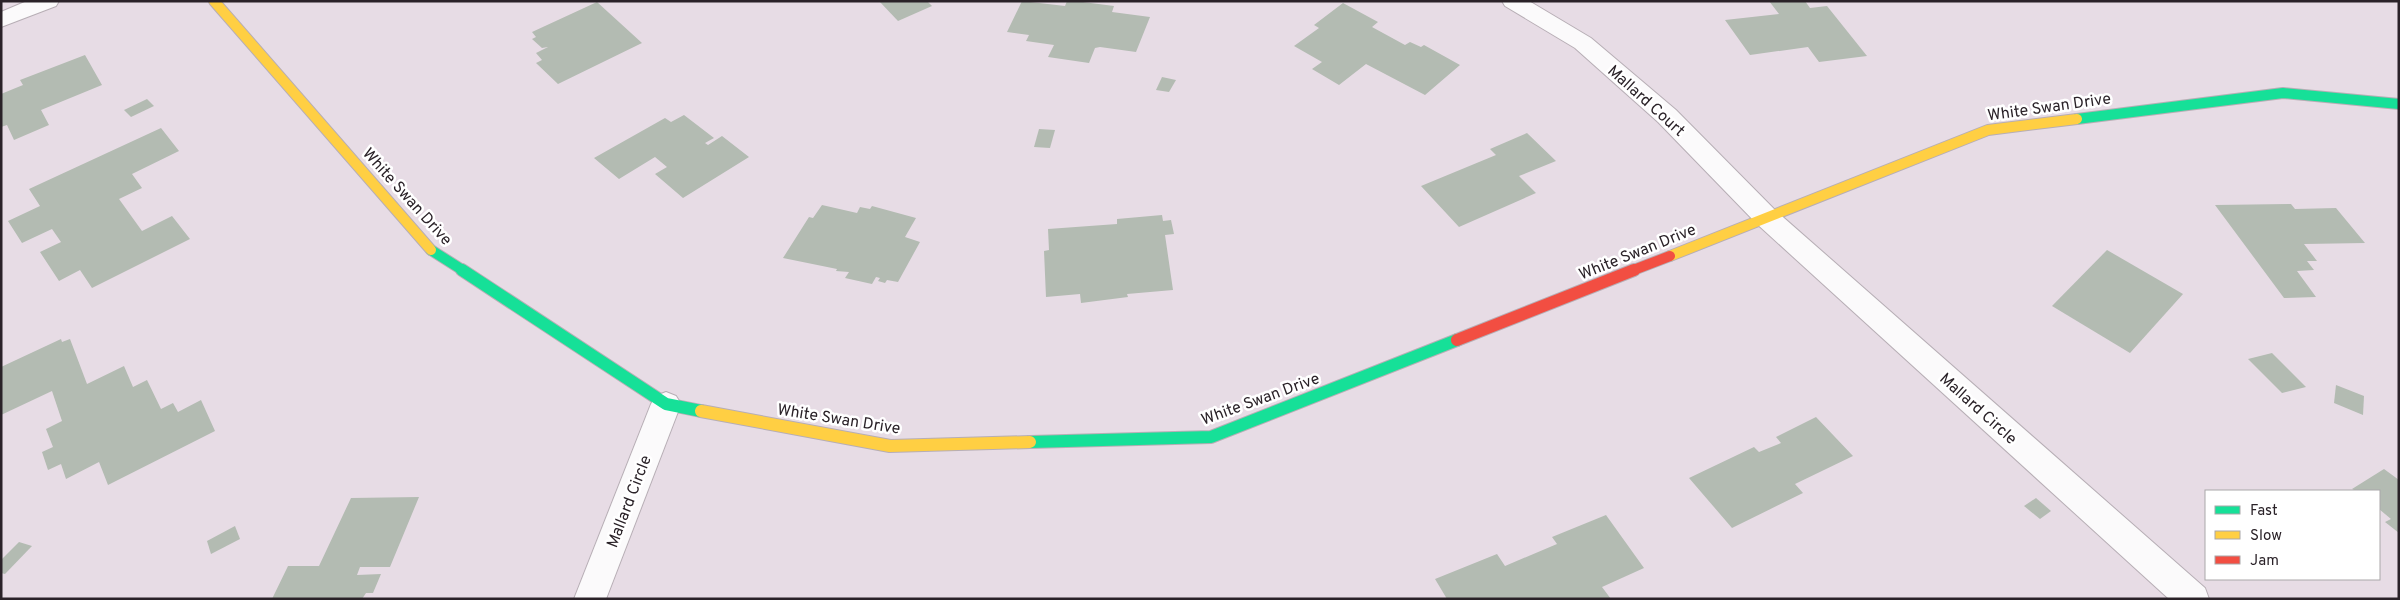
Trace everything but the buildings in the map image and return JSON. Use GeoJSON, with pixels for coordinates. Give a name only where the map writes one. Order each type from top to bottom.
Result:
{"type":"FeatureCollection","features":[{"type":"Feature","properties":{"kind":"street"},"geometry":{"type":"LineString","coordinates":[[1,20],[48,1]]}},
{"type":"Feature","properties":{"kind":"street","name":"White Swan Drive"},"geometry":{"type":"LineString","coordinates":[[214,1],[434,254],[666,404],[890,446],[1211,437],[1988,130],[2283,93],[2399,104]]}},
{"type":"Feature","properties":{"kind":"street","name":"Mallard Court"},"geometry":{"type":"LineString","coordinates":[[1513,1],[1583,43],[1667,116],[1766,217]]}},
{"type":"Feature","properties":{"kind":"street","name":"Mallard Circle"},"geometry":{"type":"LineString","coordinates":[[1766,217],[2193,599]]}},
{"type":"Feature","properties":{"kind":"street","name":"Mallard Circle"},"geometry":{"type":"LineString","coordinates":[[590,599],[666,404]]}},
{"type":"Feature","properties":{"kind":"traffic: fast"},"geometry":{"type":"LineString","coordinates":[[2077,119],[2283,93],[2399,104]]}},
{"type":"Feature","properties":{"kind":"traffic: fast"},"geometry":{"type":"LineString","coordinates":[[431,250],[666,404],[701,411]]}},
{"type":"Feature","properties":{"kind":"traffic: fast"},"geometry":{"type":"LineString","coordinates":[[1030,442],[1211,437],[1457,340]]}},
{"type":"Feature","properties":{"kind":"traffic: slow"},"geometry":{"type":"LineString","coordinates":[[214,1],[431,250]]}},
{"type":"Feature","properties":{"kind":"traffic: slow"},"geometry":{"type":"LineString","coordinates":[[1670,256],[1988,130],[2077,119]]}},
{"type":"Feature","properties":{"kind":"traffic: slow"},"geometry":{"type":"LineString","coordinates":[[701,411],[890,446],[1030,442]]}},
{"type":"Feature","properties":{"kind":"traffic: jam"},"geometry":{"type":"LineString","coordinates":[[1457,340],[1670,256]]}}]}
